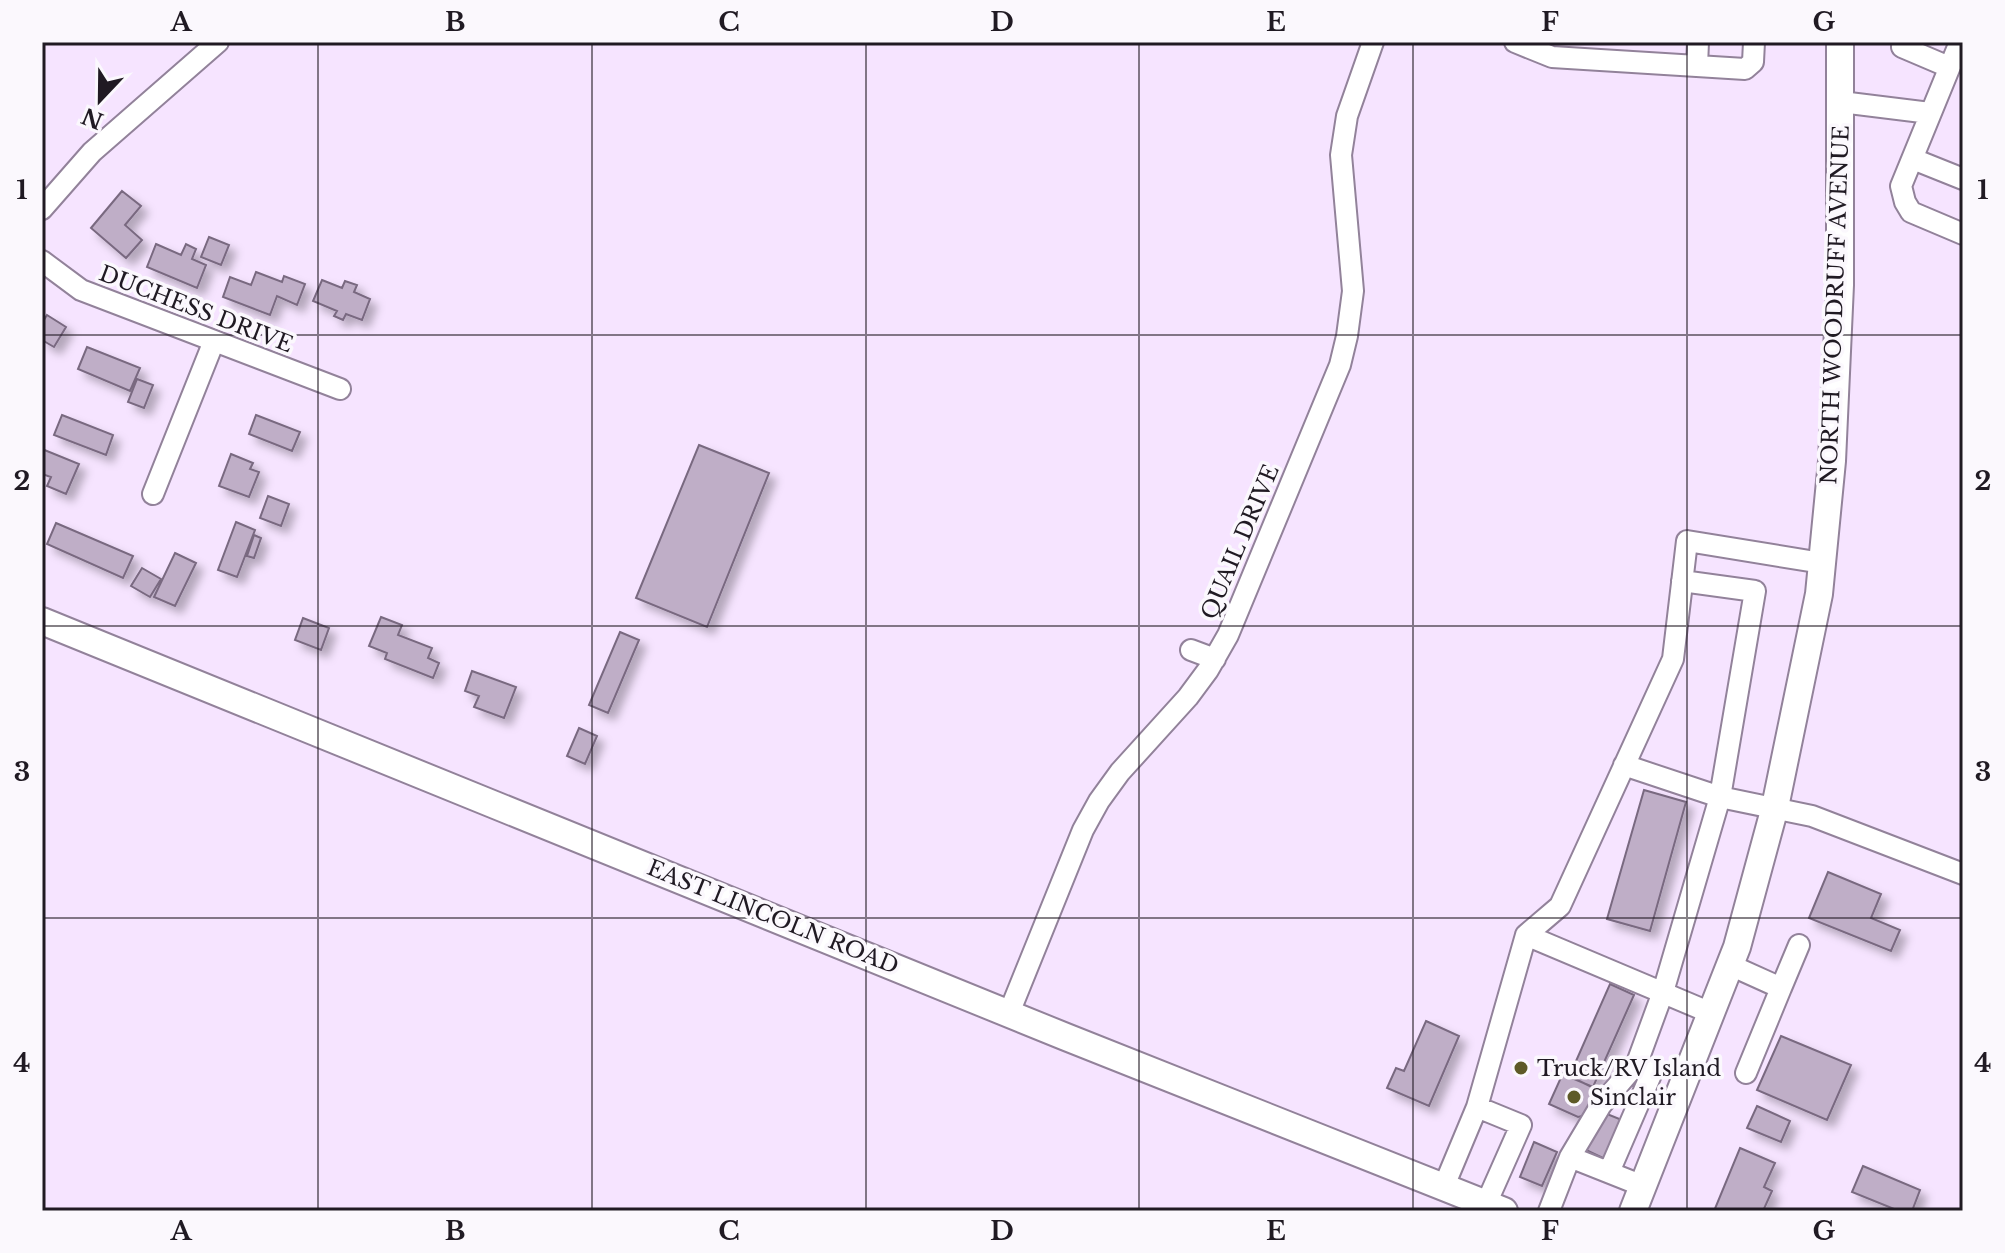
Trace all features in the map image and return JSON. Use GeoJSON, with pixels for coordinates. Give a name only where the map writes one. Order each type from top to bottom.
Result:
{"type":"FeatureCollection","features":[{"type":"Feature","properties":{"kind":"main road","name":"NORTH WOODRUFF AVENUE"},"geometry":{"type":"LineString","coordinates":[[1633,1211],[1730,965],[1775,807],[1819,594],[1832,461],[1840,300],[1840,42]]}},
{"type":"Feature","properties":{"kind":"main road","name":"EAST LINCOLN ROAD"},"geometry":{"type":"LineString","coordinates":[[42,621],[1495,1207]]}},
{"type":"Feature","properties":{"kind":"street"},"geometry":{"type":"LineString","coordinates":[[42,209],[92,152],[218,42]]}},
{"type":"Feature","properties":{"kind":"street","name":"QUAIL DRIVE"},"geometry":{"type":"LineString","coordinates":[[1009,1013],[1083,830],[1099,801],[1120,772],[1188,697],[1228,635],[1328,393],[1347,336],[1353,291],[1341,155],[1347,116],[1373,42]]}},
{"type":"Feature","properties":{"kind":"street"},"geometry":{"type":"LineString","coordinates":[[1515,42],[1552,57],[1745,69],[1753,62],[1754,42]]}},
{"type":"Feature","properties":{"kind":"street"},"geometry":{"type":"LineString","coordinates":[[1697,66],[1698,42]]}},
{"type":"Feature","properties":{"kind":"street"},"geometry":{"type":"LineString","coordinates":[[1904,42],[1902,47],[1949,67]]}},
{"type":"Feature","properties":{"kind":"street"},"geometry":{"type":"LineString","coordinates":[[1960,42],[1901,186],[1911,212],[1963,234]]}},
{"type":"Feature","properties":{"kind":"street"},"geometry":{"type":"LineString","coordinates":[[1841,102],[1930,113]]}},
{"type":"Feature","properties":{"kind":"street"},"geometry":{"type":"LineString","coordinates":[[1913,159],[1963,179]]}},
{"type":"Feature","properties":{"kind":"street","name":"DUCHESS DRIVE"},"geometry":{"type":"LineString","coordinates":[[42,261],[81,290],[340,389]]}},
{"type":"Feature","properties":{"kind":"street"},"geometry":{"type":"LineString","coordinates":[[153,494],[214,341]]}},
{"type":"Feature","properties":{"kind":"street"},"geometry":{"type":"LineString","coordinates":[[1444,1186],[1477,1107],[1526,935],[1560,906],[1673,659],[1687,541],[1822,563]]}},
{"type":"Feature","properties":{"kind":"street"},"geometry":{"type":"LineString","coordinates":[[1609,1172],[1645,1067],[1663,992],[1720,797],[1755,591],[1682,581]]}},
{"type":"Feature","properties":{"kind":"street"},"geometry":{"type":"LineString","coordinates":[[1191,650],[1215,659]]}},
{"type":"Feature","properties":{"kind":"street"},"geometry":{"type":"LineString","coordinates":[[1624,765],[1720,797],[1775,807],[1841,825],[1963,874]]}},
{"type":"Feature","properties":{"kind":"street"},"geometry":{"type":"LineString","coordinates":[[1526,935],[1711,1013]]}},
{"type":"Feature","properties":{"kind":"street"},"geometry":{"type":"LineString","coordinates":[[1746,1073],[1799,945]]}},
{"type":"Feature","properties":{"kind":"street"},"geometry":{"type":"LineString","coordinates":[[1730,965],[1781,988]]}},
{"type":"Feature","properties":{"kind":"street"},"geometry":{"type":"LineString","coordinates":[[1645,1067],[1684,1083]]}},
{"type":"Feature","properties":{"kind":"street"},"geometry":{"type":"LineString","coordinates":[[1549,1211],[1570,1157],[1601,1105],[1645,1067]]}},
{"type":"Feature","properties":{"kind":"street"},"geometry":{"type":"LineString","coordinates":[[1477,1107],[1521,1125],[1495,1207]]}},
{"type":"Feature","properties":{"kind":"street"},"geometry":{"type":"LineString","coordinates":[[1570,1157],[1643,1186]]}},
{"type":"Feature","properties":{"kind":"building"},"geometry":{"type":"Polygon","coordinates":[[[122,191],[141,206],[125,225],[142,240],[126,258],[91,228],[122,191]]]}},
{"type":"Feature","properties":{"kind":"building"},"geometry":{"type":"Polygon","coordinates":[[[209,237],[229,245],[221,265],[201,257],[209,237]]]}},
{"type":"Feature","properties":{"kind":"building"},"geometry":{"type":"Polygon","coordinates":[[[156,244],[181,255],[186,244],[196,249],[192,259],[206,265],[197,288],[147,267],[156,244]]]}},
{"type":"Feature","properties":{"kind":"building"},"geometry":{"type":"Polygon","coordinates":[[[256,272],[282,282],[284,276],[305,284],[297,305],[277,296],[270,315],[223,297],[230,277],[251,285],[256,272]]]}},
{"type":"Feature","properties":{"kind":"building"},"geometry":{"type":"Polygon","coordinates":[[[322,280],[342,288],[345,281],[357,285],[354,292],[370,299],[362,320],[346,314],[343,320],[334,316],[337,311],[313,301],[322,280]]]}},
{"type":"Feature","properties":{"kind":"building"},"geometry":{"type":"Polygon","coordinates":[[[47,315],[66,327],[54,347],[42,340],[42,323],[47,315]]]}},
{"type":"Feature","properties":{"kind":"building"},"geometry":{"type":"Polygon","coordinates":[[[87,347],[140,368],[130,391],[78,369],[87,347]]]}},
{"type":"Feature","properties":{"kind":"building"},"geometry":{"type":"Polygon","coordinates":[[[137,379],[153,385],[144,408],[128,402],[137,379]]]}},
{"type":"Feature","properties":{"kind":"building"},"geometry":{"type":"Polygon","coordinates":[[[62,415],[113,435],[106,455],[54,435],[62,415]]]}},
{"type":"Feature","properties":{"kind":"building"},"geometry":{"type":"Polygon","coordinates":[[[256,415],[300,432],[292,451],[249,434],[256,415]]]}},
{"type":"Feature","properties":{"kind":"building"},"geometry":{"type":"Polygon","coordinates":[[[699,445],[769,473],[707,627],[636,598],[699,445]]]}},
{"type":"Feature","properties":{"kind":"building"},"geometry":{"type":"Polygon","coordinates":[[[42,449],[79,464],[66,494],[47,486],[51,477],[42,474],[42,449]]]}},
{"type":"Feature","properties":{"kind":"building"},"geometry":{"type":"Polygon","coordinates":[[[231,454],[253,463],[250,469],[259,472],[249,497],[219,486],[231,454]]]}},
{"type":"Feature","properties":{"kind":"building"},"geometry":{"type":"Polygon","coordinates":[[[268,496],[289,504],[281,526],[260,518],[268,496]]]}},
{"type":"Feature","properties":{"kind":"building"},"geometry":{"type":"Polygon","coordinates":[[[236,522],[255,530],[237,577],[218,570],[236,522]]]}},
{"type":"Feature","properties":{"kind":"building"},"geometry":{"type":"Polygon","coordinates":[[[56,523],[133,556],[123,578],[47,544],[56,523]]]}},
{"type":"Feature","properties":{"kind":"building"},"geometry":{"type":"Polygon","coordinates":[[[254,535],[261,538],[254,558],[247,556],[254,535]]]}},
{"type":"Feature","properties":{"kind":"building"},"geometry":{"type":"Polygon","coordinates":[[[175,553],[196,563],[175,606],[154,597],[175,553]]]}},
{"type":"Feature","properties":{"kind":"building"},"geometry":{"type":"Polygon","coordinates":[[[142,568],[161,579],[150,597],[131,586],[142,568]]]}},
{"type":"Feature","properties":{"kind":"building"},"geometry":{"type":"Polygon","coordinates":[[[381,617],[402,625],[398,635],[432,648],[428,658],[439,663],[433,678],[385,659],[387,653],[369,646],[381,617]]]}},
{"type":"Feature","properties":{"kind":"building"},"geometry":{"type":"Polygon","coordinates":[[[303,618],[329,628],[321,650],[295,640],[303,618]]]}},
{"type":"Feature","properties":{"kind":"building"},"geometry":{"type":"Polygon","coordinates":[[[620,632],[639,640],[608,713],[589,705],[620,632]]]}},
{"type":"Feature","properties":{"kind":"building"},"geometry":{"type":"Polygon","coordinates":[[[472,671],[516,687],[504,718],[474,707],[479,696],[465,691],[472,671]]]}},
{"type":"Feature","properties":{"kind":"building"},"geometry":{"type":"Polygon","coordinates":[[[579,728],[597,736],[585,764],[567,756],[579,728]]]}},
{"type":"Feature","properties":{"kind":"building"},"geometry":{"type":"Polygon","coordinates":[[[1644,790],[1686,802],[1650,931],[1607,919],[1644,790]]]}},
{"type":"Feature","properties":{"kind":"building"},"geometry":{"type":"Polygon","coordinates":[[[1828,872],[1881,894],[1871,918],[1900,930],[1891,951],[1809,918],[1828,872]]]}},
{"type":"Feature","properties":{"kind":"building"},"geometry":{"type":"Polygon","coordinates":[[[1610,984],[1634,995],[1593,1087],[1569,1077],[1610,984]]]}},
{"type":"Feature","properties":{"kind":"building"},"geometry":{"type":"Polygon","coordinates":[[[1426,1021],[1459,1036],[1429,1106],[1387,1088],[1396,1068],[1404,1071],[1426,1021]]]}},
{"type":"Feature","properties":{"kind":"building"},"geometry":{"type":"Polygon","coordinates":[[[1781,1036],[1851,1065],[1827,1120],[1757,1090],[1781,1036]]]}},
{"type":"Feature","properties":{"kind":"building","name":"Sinclair"},"geometry":{"type":"Polygon","coordinates":[[[1563,1073],[1598,1090],[1587,1115],[1578,1117],[1549,1104],[1563,1073]]]}},
{"type":"Feature","properties":{"kind":"building"},"geometry":{"type":"Polygon","coordinates":[[[1757,1106],[1790,1121],[1781,1142],[1747,1128],[1757,1106]]]}},
{"type":"Feature","properties":{"kind":"building"},"geometry":{"type":"Polygon","coordinates":[[[1602,1112],[1622,1120],[1605,1159],[1586,1150],[1602,1112]]]}},
{"type":"Feature","properties":{"kind":"building"},"geometry":{"type":"Polygon","coordinates":[[[1534,1142],[1557,1152],[1542,1186],[1520,1177],[1534,1142]]]}},
{"type":"Feature","properties":{"kind":"building"},"geometry":{"type":"Polygon","coordinates":[[[1740,1148],[1775,1163],[1764,1187],[1772,1191],[1763,1211],[1714,1211],[1740,1148]]]}},
{"type":"Feature","properties":{"kind":"building"},"geometry":{"type":"Polygon","coordinates":[[[1863,1166],[1920,1190],[1912,1211],[1899,1211],[1852,1192],[1863,1166]]]}},
{"type":"Feature","properties":{"kind":"place","name":"Truck/RV Island"},"geometry":{"type":"Point","coordinates":[1521,1068]}},
{"type":"Feature","properties":{"kind":"place","name":"Sinclair"},"geometry":{"type":"Point","coordinates":[1574,1097]}}]}
